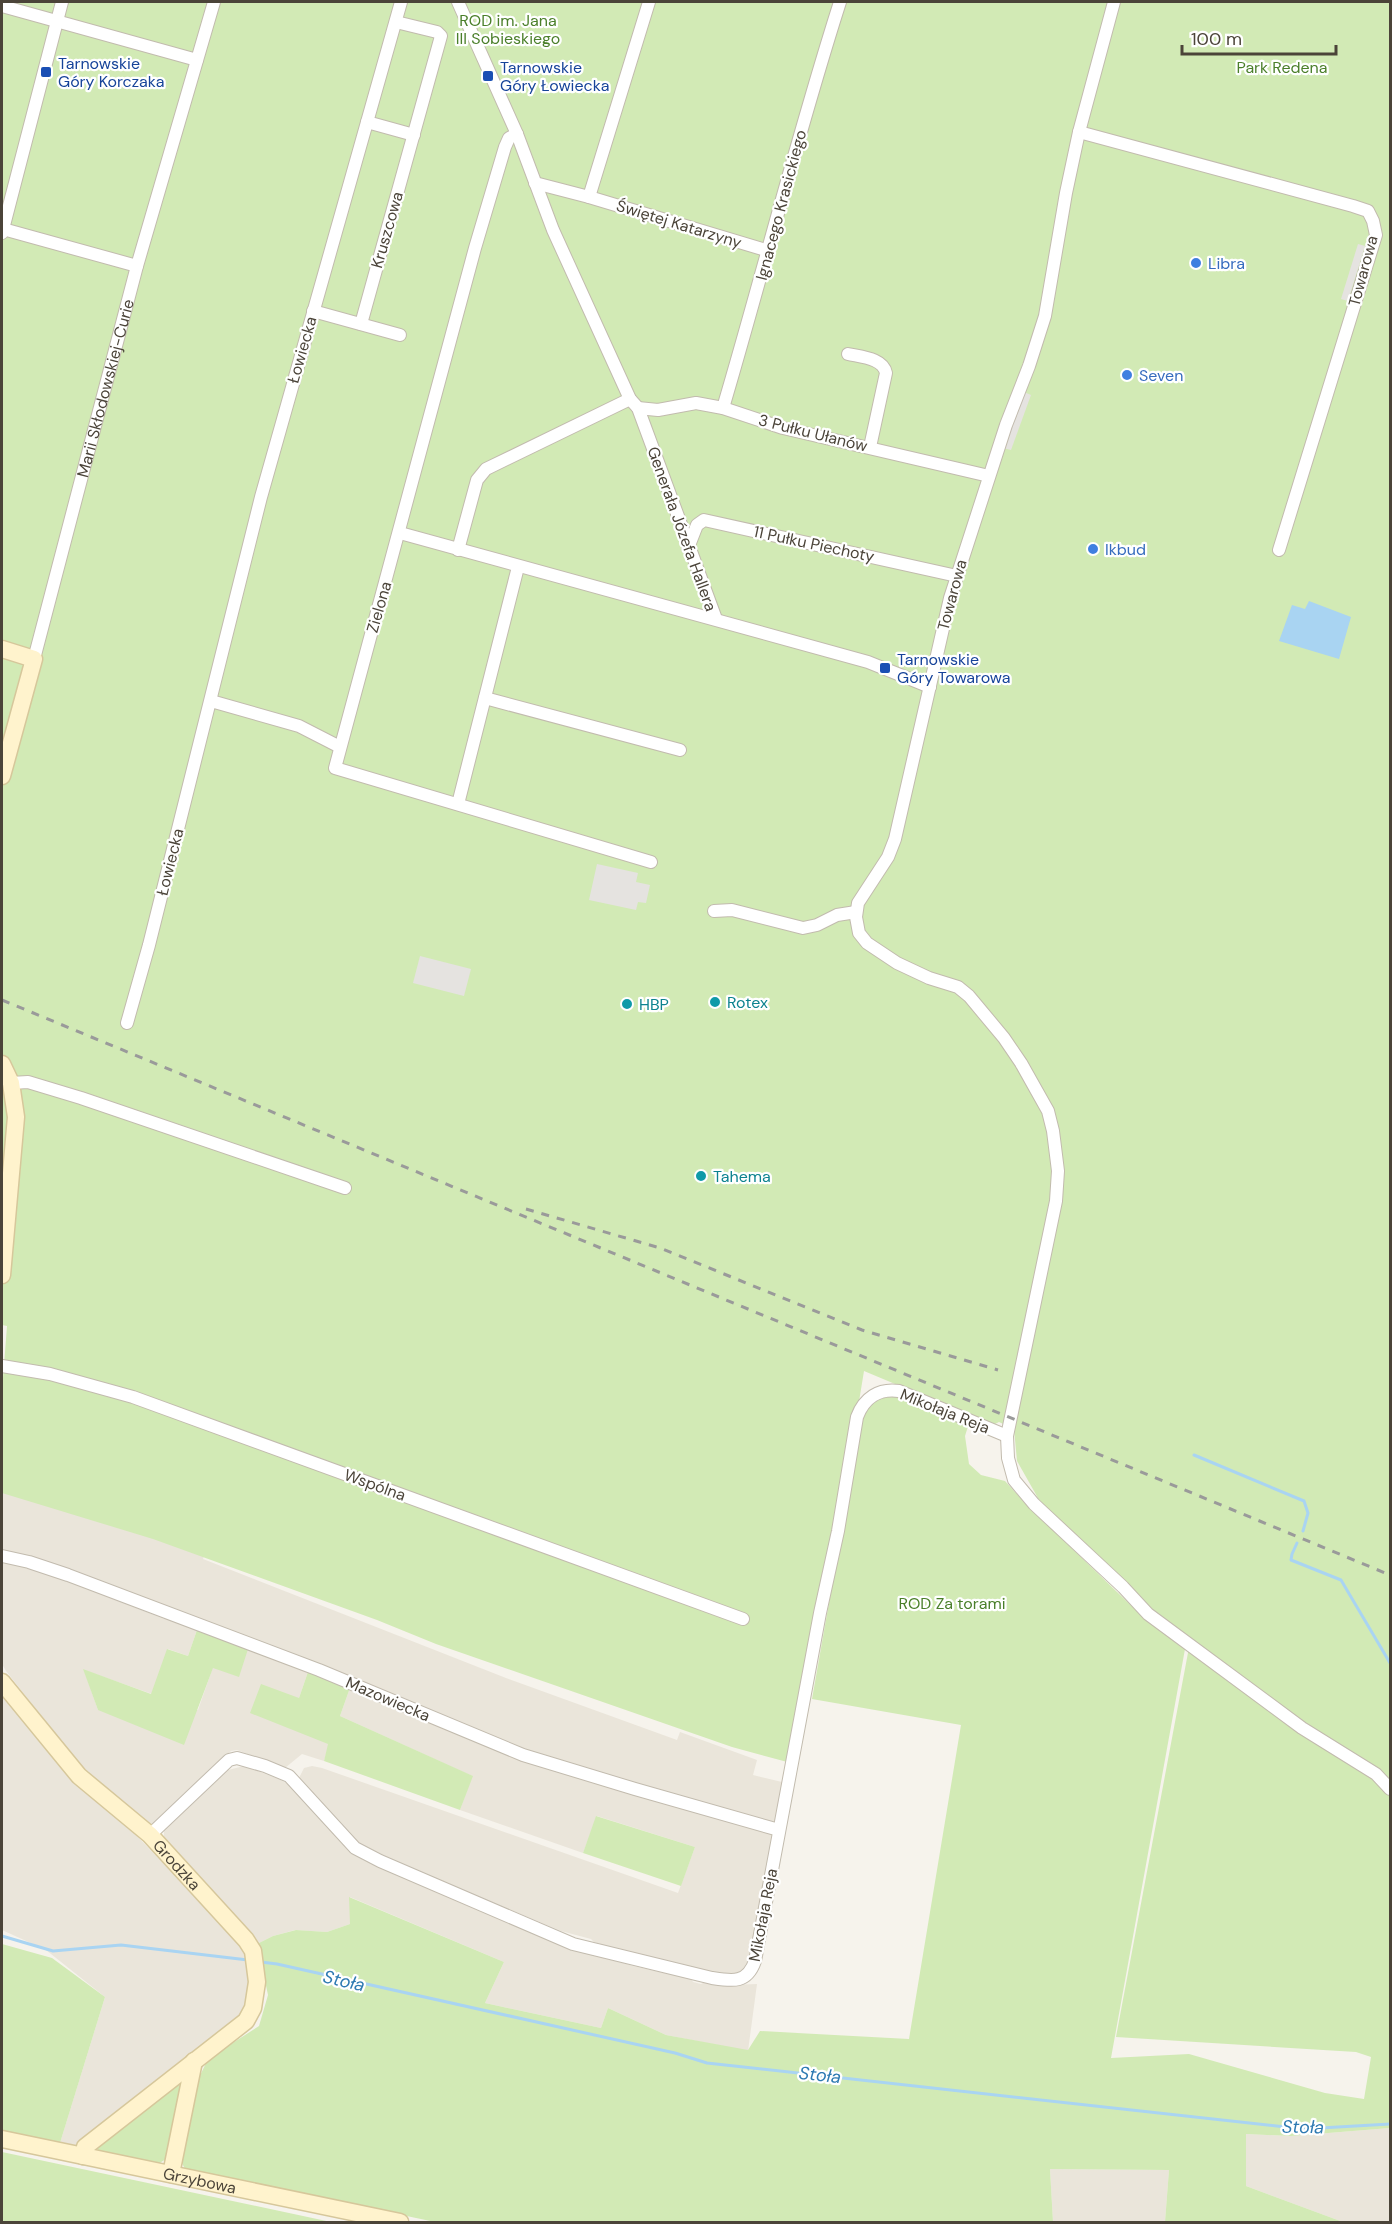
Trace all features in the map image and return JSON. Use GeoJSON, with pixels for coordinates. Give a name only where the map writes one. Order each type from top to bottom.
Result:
{"type":"FeatureCollection","features":[{"type":"Feature","properties":{"kind":"street"},"geometry":{"type":"LineString","coordinates":[[62,2],[2,231],[137,266]]}},
{"type":"Feature","properties":{"kind":"street","name":"Marii Skłodowskiej-Curie"},"geometry":{"type":"LineString","coordinates":[[2,776],[137,266],[214,2]]}},
{"type":"Feature","properties":{"kind":"street","name":"Łowiecka"},"geometry":{"type":"LineString","coordinates":[[127,1023],[149,945],[261,497],[401,2]]}},
{"type":"Feature","properties":{"kind":"street","name":"Generała Józefa Hallera"},"geometry":{"type":"LineString","coordinates":[[458,2],[517,134],[558,241],[634,404],[714,615],[868,662],[930,687]]}},
{"type":"Feature","properties":{"kind":"street"},"geometry":{"type":"LineString","coordinates":[[589,197],[648,2]]}},
{"type":"Feature","properties":{"kind":"street","name":"Ignacego Krasickiego"},"geometry":{"type":"LineString","coordinates":[[723,408],[818,71],[840,2]]}},
{"type":"Feature","properties":{"kind":"street","name":"Towarowa"},"geometry":{"type":"LineString","coordinates":[[856,912],[858,903],[888,857],[895,839],[944,621],[989,476],[1045,316],[1066,191],[1079,132],[1114,2]]}},
{"type":"Feature","properties":{"kind":"street"},"geometry":{"type":"LineString","coordinates":[[2,6],[197,60]]}},
{"type":"Feature","properties":{"kind":"street","name":"Kruszcowa"},"geometry":{"type":"LineString","coordinates":[[360,324],[441,36],[396,21]]}},
{"type":"Feature","properties":{"kind":"street"},"geometry":{"type":"LineString","coordinates":[[367,122],[414,135]]}},
{"type":"Feature","properties":{"kind":"street","name":"Towarowa"},"geometry":{"type":"LineString","coordinates":[[1079,132],[1353,206],[1368,211],[1373,221],[1376,235],[1279,550]]}},
{"type":"Feature","properties":{"kind":"street","name":"Zielona"},"geometry":{"type":"LineString","coordinates":[[517,134],[509,138],[505,147],[475,248],[335,768],[651,862]]}},
{"type":"Feature","properties":{"kind":"street","name":"Świętej Katarzyny"},"geometry":{"type":"LineString","coordinates":[[535,183],[769,251]]}},
{"type":"Feature","properties":{"kind":"street"},"geometry":{"type":"LineString","coordinates":[[313,311],[400,335]]}},
{"type":"Feature","properties":{"kind":"street"},"geometry":{"type":"LineString","coordinates":[[848,354],[880,362],[885,368],[886,373],[870,447]]}},
{"type":"Feature","properties":{"kind":"street","name":"3 Pułku Ułanów"},"geometry":{"type":"LineString","coordinates":[[634,404],[658,411],[696,403],[723,408],[783,428],[989,476]]}},
{"type":"Feature","properties":{"kind":"street"},"geometry":{"type":"LineString","coordinates":[[458,550],[477,480],[486,469],[634,404]]}},
{"type":"Feature","properties":{"kind":"street","name":"11 Pułku Piechoty"},"geometry":{"type":"LineString","coordinates":[[688,549],[698,525],[705,520],[957,576]]}},
{"type":"Feature","properties":{"kind":"street"},"geometry":{"type":"LineString","coordinates":[[400,533],[518,567],[714,615]]}},
{"type":"Feature","properties":{"kind":"street"},"geometry":{"type":"LineString","coordinates":[[458,804],[518,567]]}},
{"type":"Feature","properties":{"kind":"street"},"geometry":{"type":"LineString","coordinates":[[2,649],[34,658]]}},
{"type":"Feature","properties":{"kind":"street"},"geometry":{"type":"LineString","coordinates":[[485,698],[680,750]]}},
{"type":"Feature","properties":{"kind":"street"},"geometry":{"type":"LineString","coordinates":[[211,701],[299,726],[340,747]]}},
{"type":"Feature","properties":{"kind":"street"},"geometry":{"type":"LineString","coordinates":[[714,911],[732,910],[802,928],[818,925],[837,915],[856,912],[858,929],[867,943],[913,971],[958,987],[969,996],[1016,1055],[1049,1115],[1057,1161],[1056,1201],[1007,1436],[1008,1458],[1014,1480],[1034,1504],[1123,1587],[1148,1614],[1302,1728],[1376,1774],[1390,1789]]}},
{"type":"Feature","properties":{"kind":"street"},"geometry":{"type":"LineString","coordinates":[[2,1064],[11,1083],[16,1117],[2,1275]]}},
{"type":"Feature","properties":{"kind":"street"},"geometry":{"type":"LineString","coordinates":[[11,1083],[28,1082],[81,1098],[345,1188]]}},
{"type":"Feature","properties":{"kind":"street","name":"Wspólna"},"geometry":{"type":"LineString","coordinates":[[2,1366],[51,1374],[133,1396],[743,1619]]}},
{"type":"Feature","properties":{"kind":"street","name":"Mikołaja Reja"},"geometry":{"type":"LineString","coordinates":[[150,1835],[230,1760],[237,1758],[290,1776],[355,1848],[380,1861],[573,1944],[687,1973],[728,1980],[744,1977],[753,1969],[820,1613],[838,1532],[857,1417],[861,1408],[866,1400],[889,1389],[899,1391],[1007,1436]]}},
{"type":"Feature","properties":{"kind":"street","name":"Mazowiecka"},"geometry":{"type":"LineString","coordinates":[[2,1556],[68,1575],[319,1670],[523,1755],[779,1830]]}},
{"type":"Feature","properties":{"kind":"street","name":"Grodzka"},"geometry":{"type":"LineString","coordinates":[[2,1684],[79,1776],[150,1835],[246,1940],[253,1951],[256,1963],[256,1995],[253,2008],[246,2021],[85,2147],[83,2156]]}},
{"type":"Feature","properties":{"kind":"street"},"geometry":{"type":"LineString","coordinates":[[171,2174],[194,2061]]}},
{"type":"Feature","properties":{"kind":"street","name":"Grzybowa"},"geometry":{"type":"LineString","coordinates":[[2,2139],[400,2223]]}},
{"type":"Feature","properties":{"kind":"shaded area"},"geometry":{"type":"Polygon","coordinates":[[[1358,244],[1365,246],[1348,301],[1341,299],[1358,244]]]}},
{"type":"Feature","properties":{"kind":"shaded area"},"geometry":{"type":"Polygon","coordinates":[[[1024,392],[1031,395],[1011,450],[1003,448],[1024,392]]]}},
{"type":"Feature","properties":{"kind":"shaded area"},"geometry":{"type":"Polygon","coordinates":[[[597,864],[638,873],[636,882],[650,885],[646,903],[638,902],[636,910],[589,900],[597,864]]]}},
{"type":"Feature","properties":{"kind":"shaded area"},"geometry":{"type":"Polygon","coordinates":[[[420,956],[471,969],[464,996],[413,983],[420,956]]]}},
{"type":"Feature","properties":{"kind":"shaded area"},"geometry":{"type":"Polygon","coordinates":[[[2,1417],[220,1512],[203,1559],[506,1678],[677,1740],[680,1732],[757,1760],[753,1775],[786,1783],[777,1820],[771,1823],[538,1755],[257,1640],[53,1564],[2,1550],[2,1417]]]}},
{"type":"Feature","properties":{"kind":"shaded area"},"geometry":{"type":"Polygon","coordinates":[[[2,1559],[28,1565],[197,1630],[188,1656],[168,1649],[152,1694],[84,1670],[98,1710],[198,1710],[213,1667],[249,1646],[309,1669],[299,1698],[329,1744],[324,1761],[302,1754],[285,1768],[237,1750],[231,1751],[152,1827],[80,1765],[2,1664],[2,1559]]]}},
{"type":"Feature","properties":{"kind":"shaded area"},"geometry":{"type":"Polygon","coordinates":[[[351,1685],[484,1743],[774,1835],[750,1959],[745,1970],[732,1976],[714,1973],[638,1956],[594,1942],[591,1939],[561,1931],[405,1866],[356,1842],[299,1778],[304,1768],[312,1766],[322,1768],[678,1893],[695,1847],[597,1816],[583,1853],[460,1810],[472,1776],[340,1716],[351,1685]]]}},
{"type":"Feature","properties":{"kind":"shaded area"},"geometry":{"type":"Polygon","coordinates":[[[2,1696],[73,1781],[124,1823],[203,1904],[244,1951],[248,1967],[249,1996],[242,2015],[78,2147],[60,2143],[105,1997],[46,1950],[2,1930],[2,1696]]]}},
{"type":"Feature","properties":{"kind":"shaded area"},"geometry":{"type":"Polygon","coordinates":[[[244,1766],[279,1779],[293,1787],[344,1845],[363,1860],[575,1947],[633,1966],[691,1979],[701,1984],[705,1982],[731,1985],[757,1984],[748,2051],[666,2035],[608,2008],[601,2028],[485,2003],[504,1962],[350,1897],[350,1924],[327,1932],[295,1930],[273,1936],[257,1944],[164,1837],[164,1829],[228,1770],[244,1766]]]}},
{"type":"Feature","properties":{"kind":"shaded area"},"geometry":{"type":"Polygon","coordinates":[[[1390,2128],[1390,2222],[1343,2222],[1246,2186],[1246,2134],[1291,2136],[1390,2128]]]}},
{"type":"Feature","properties":{"kind":"shaded area"},"geometry":{"type":"Polygon","coordinates":[[[1050,2169],[1169,2170],[1165,2222],[1053,2222],[1050,2169]]]}},
{"type":"Feature","properties":{"kind":"green space"},"geometry":{"type":"Polygon","coordinates":[[[2,2],[1390,2],[1390,2128],[1291,2136],[1246,2134],[1246,2186],[1343,2222],[1165,2222],[1169,2170],[1050,2169],[1053,2222],[435,2222],[185,2169],[180,2159],[193,2090],[208,2059],[259,2026],[268,1995],[257,1944],[273,1936],[296,1930],[327,1932],[350,1924],[349,1897],[504,1962],[485,2003],[601,2028],[608,2008],[666,2035],[748,2050],[760,2031],[909,2039],[961,1725],[812,1699],[862,1416],[874,1399],[893,1395],[969,1423],[965,1436],[969,1464],[981,1475],[1005,1481],[1146,1620],[1185,1649],[1111,2058],[1189,2054],[1325,2093],[1364,2099],[1371,2057],[1356,2052],[1116,2037],[1190,1642],[1131,1594],[1047,1514],[1017,1461],[1014,1429],[999,1422],[993,1425],[864,1371],[844,1493],[791,1763],[732,1747],[436,1644],[377,1620],[153,1539],[2,1493],[2,1391],[7,1326],[2,1325],[2,2]]]}},
{"type":"Feature","properties":{"kind":"green space"},"geometry":{"type":"Polygon","coordinates":[[[197,1630],[249,1646],[239,1677],[213,1668],[184,1745],[98,1710],[83,1669],[151,1694],[167,1649],[188,1656],[197,1630]]]}},
{"type":"Feature","properties":{"kind":"green space"},"geometry":{"type":"Polygon","coordinates":[[[309,1669],[351,1685],[340,1716],[473,1776],[460,1810],[324,1761],[328,1744],[250,1713],[261,1684],[299,1698],[309,1669]]]}},
{"type":"Feature","properties":{"kind":"green space"},"geometry":{"type":"Polygon","coordinates":[[[596,1816],[695,1847],[681,1886],[583,1853],[596,1816]]]}},
{"type":"Feature","properties":{"kind":"green space"},"geometry":{"type":"Polygon","coordinates":[[[2,1944],[52,1958],[105,1997],[60,2143],[2,2131],[2,1944]]]}},
{"type":"Feature","properties":{"kind":"green space"},"geometry":{"type":"Polygon","coordinates":[[[184,2076],[166,2159],[158,2164],[98,2152],[97,2145],[184,2076]]]}},
{"type":"Feature","properties":{"kind":"green space"},"geometry":{"type":"Polygon","coordinates":[[[2,2152],[331,2222],[2,2222],[2,2152]]]}},
{"type":"Feature","properties":{"kind":"water"},"geometry":{"type":"Polygon","coordinates":[[[1309,601],[1351,617],[1339,659],[1279,641],[1292,605],[1305,609],[1309,601]]]}},
{"type":"Feature","properties":{"kind":"waterway"},"geometry":{"type":"LineString","coordinates":[[1194,1455],[1304,1501],[1308,1513],[1303,1531]]}},
{"type":"Feature","properties":{"kind":"waterway"},"geometry":{"type":"LineString","coordinates":[[1297,1543],[1291,1560],[1341,1580],[1390,1663]]}},
{"type":"Feature","properties":{"kind":"waterway","name":"Stoła"},"geometry":{"type":"LineString","coordinates":[[2,1936],[53,1951],[121,1945],[248,1960]]}},
{"type":"Feature","properties":{"kind":"waterway","name":"Stoła"},"geometry":{"type":"LineString","coordinates":[[261,1962],[675,2053],[707,2063],[1303,2129],[1390,2124]]}},
{"type":"Feature","properties":{"kind":"railway"},"geometry":{"type":"LineString","coordinates":[[2,1000],[1390,1575]]}},
{"type":"Feature","properties":{"kind":"railway"},"geometry":{"type":"LineString","coordinates":[[526,1209],[660,1248],[862,1330],[998,1370]]}},
{"type":"Feature","properties":{"kind":"place","name":"Tarnowskie Góry Korczaka"},"geometry":{"type":"Point","coordinates":[46,72]}},
{"type":"Feature","properties":{"kind":"place","name":"Tarnowskie Góry Łowiecka"},"geometry":{"type":"Point","coordinates":[488,76]}},
{"type":"Feature","properties":{"kind":"place","name":"Libra"},"geometry":{"type":"Point","coordinates":[1196,263]}},
{"type":"Feature","properties":{"kind":"place","name":"Seven"},"geometry":{"type":"Point","coordinates":[1127,375]}},
{"type":"Feature","properties":{"kind":"place","name":"Ikbud"},"geometry":{"type":"Point","coordinates":[1093,549]}},
{"type":"Feature","properties":{"kind":"place","name":"Tarnowskie Góry Towarowa"},"geometry":{"type":"Point","coordinates":[885,668]}},
{"type":"Feature","properties":{"kind":"place","name":"Rotex"},"geometry":{"type":"Point","coordinates":[715,1002]}},
{"type":"Feature","properties":{"kind":"place","name":"HBP"},"geometry":{"type":"Point","coordinates":[627,1004]}},
{"type":"Feature","properties":{"kind":"place","name":"Tahema"},"geometry":{"type":"Point","coordinates":[701,1176]}},
{"type":"Feature","properties":{"kind":"park label","name":"ROD im. Jana III Sobieskiego"},"geometry":{"type":"Point","coordinates":[508,29]}},
{"type":"Feature","properties":{"kind":"park label","name":"Park Redena"},"geometry":{"type":"Point","coordinates":[1282,67]}},
{"type":"Feature","properties":{"kind":"park label","name":"ROD Za torami"},"geometry":{"type":"Point","coordinates":[952,1603]}}]}
